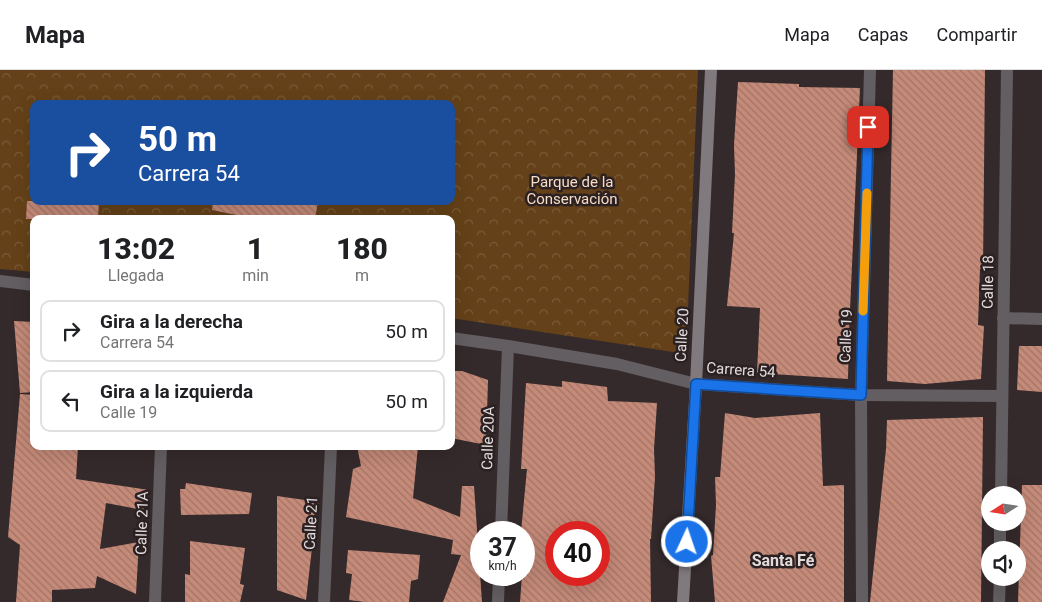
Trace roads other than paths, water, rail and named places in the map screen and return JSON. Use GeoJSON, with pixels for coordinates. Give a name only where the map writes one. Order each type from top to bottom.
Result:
{"type":"FeatureCollection","features":[{"type":"Feature","properties":{"kind":"street","name":"Calle 20"},"geometry":{"type":"LineString","coordinates":[[684,602],[711,70]]}},
{"type":"Feature","properties":{"kind":"street","name":"Calle 19"},"geometry":{"type":"LineString","coordinates":[[862,602],[861,395],[870,70]]}},
{"type":"Feature","properties":{"kind":"street","name":"Calle 18"},"geometry":{"type":"LineString","coordinates":[[1001,486],[1007,70]]}},
{"type":"Feature","properties":{"kind":"street"},"geometry":{"type":"LineString","coordinates":[[0,281],[30,285]]}},
{"type":"Feature","properties":{"kind":"street"},"geometry":{"type":"LineString","coordinates":[[1003,318],[1042,319]]}},
{"type":"Feature","properties":{"kind":"street","name":"Carrera 54"},"geometry":{"type":"LineString","coordinates":[[455,339],[617,364],[696,384],[861,395],[1002,396]]}},
{"type":"Feature","properties":{"kind":"street","name":"Calle 20A"},"geometry":{"type":"LineString","coordinates":[[501,521],[508,346]]}},
{"type":"Feature","properties":{"kind":"street","name":"Calle 21A"},"geometry":{"type":"LineString","coordinates":[[155,602],[161,450]]}},
{"type":"Feature","properties":{"kind":"street","name":"Calle 21"},"geometry":{"type":"LineString","coordinates":[[324,602],[332,450]]}},
{"type":"Feature","properties":{"kind":"street"},"geometry":{"type":"LineString","coordinates":[[498,602],[499,586]]}},
{"type":"Feature","properties":{"kind":"street"},"geometry":{"type":"LineString","coordinates":[[999,602],[1000,586]]}},
{"type":"Feature","properties":{"kind":"district","name":"Santa Fé"},"geometry":{"type":"Point","coordinates":[783,560]}},
{"type":"Feature","properties":{"kind":"park label","name":"Parque de la Conservación"},"geometry":{"type":"Point","coordinates":[572,190]}}]}
